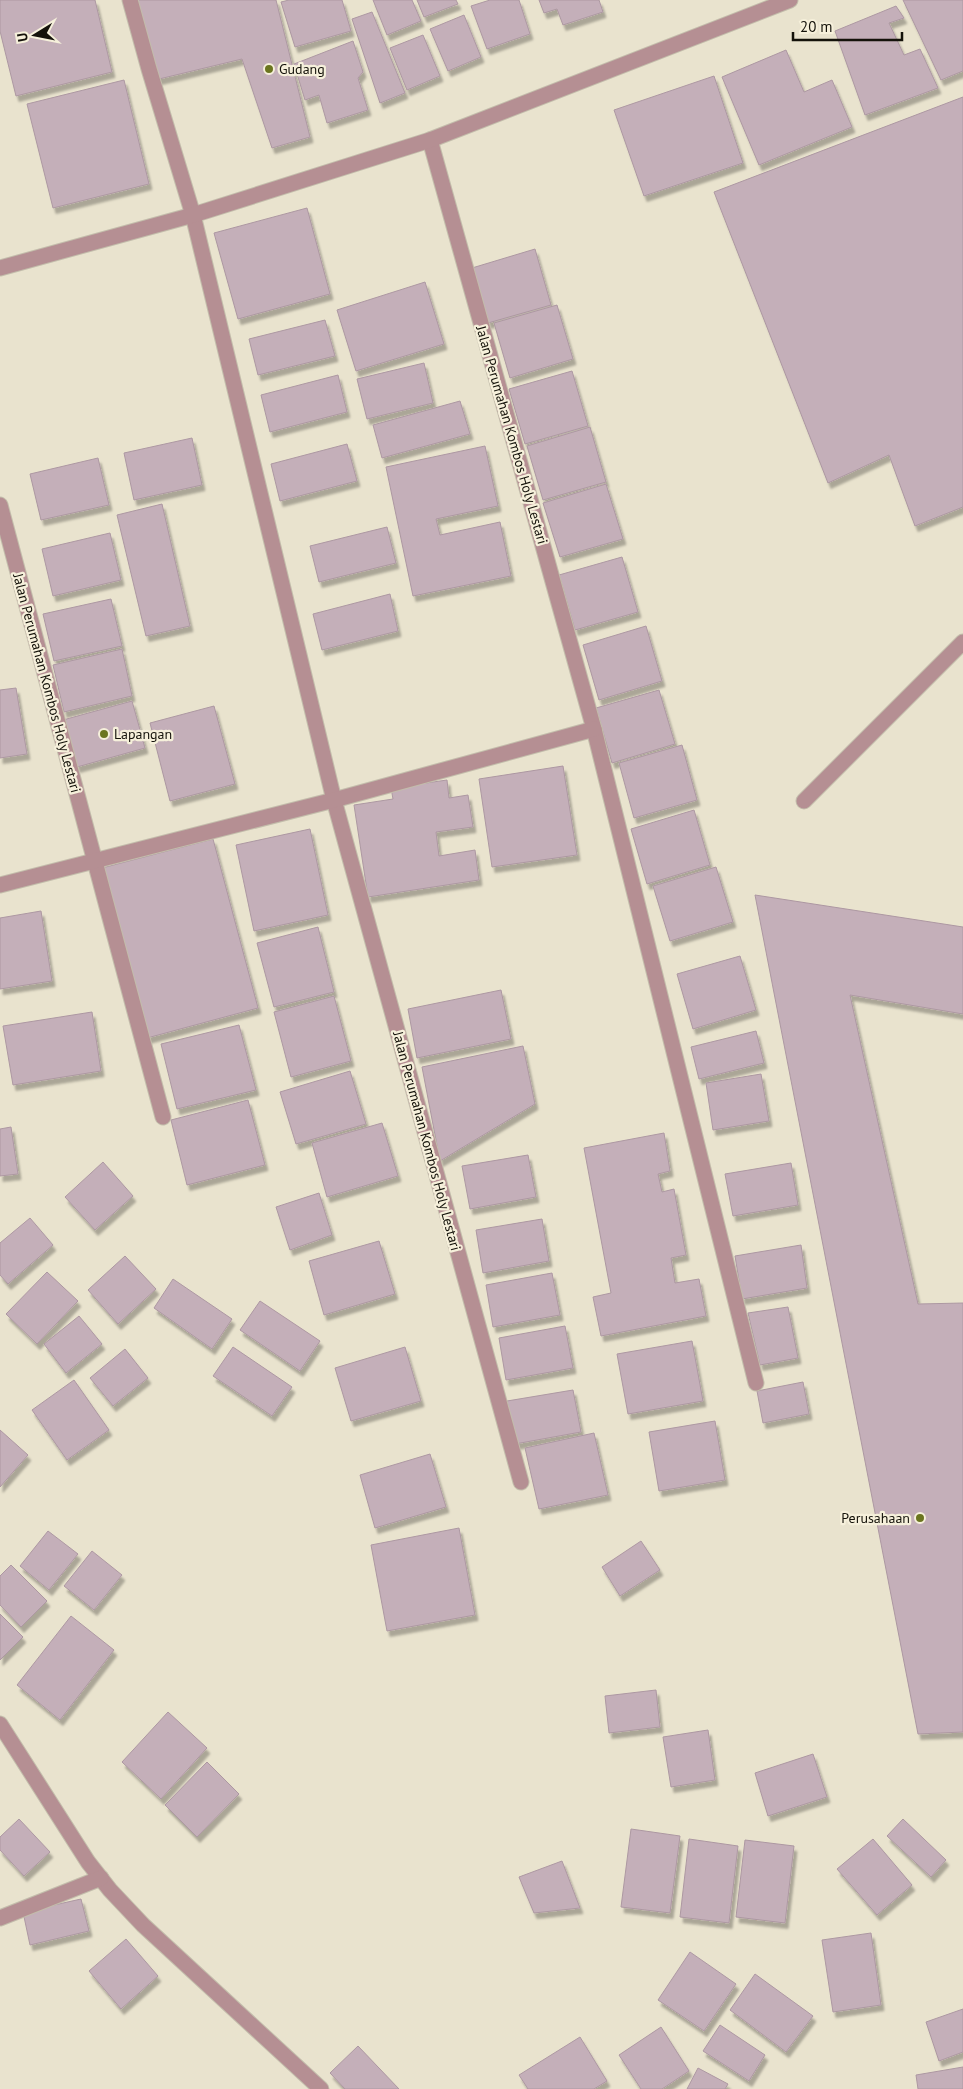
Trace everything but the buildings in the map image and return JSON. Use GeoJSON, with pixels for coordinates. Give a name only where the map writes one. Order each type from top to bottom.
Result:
{"type":"FeatureCollection","features":[{"type":"Feature","properties":{"kind":"street","name":"Jalan Perumahan Kombos Holy Lestari"},"geometry":{"type":"LineString","coordinates":[[130,0],[193,215],[334,800],[521,1482]]}},
{"type":"Feature","properties":{"kind":"street"},"geometry":{"type":"LineString","coordinates":[[0,268],[193,215],[430,140],[790,0]]}},
{"type":"Feature","properties":{"kind":"street","name":"Jalan Perumahan Kombos Holy Lestari"},"geometry":{"type":"LineString","coordinates":[[430,140],[594,729],[756,1383]]}},
{"type":"Feature","properties":{"kind":"street","name":"Jalan Perumahan Kombos Holy Lestari"},"geometry":{"type":"LineString","coordinates":[[0,505],[163,1117]]}},
{"type":"Feature","properties":{"kind":"street"},"geometry":{"type":"LineString","coordinates":[[804,801],[963,642]]}},
{"type":"Feature","properties":{"kind":"street"},"geometry":{"type":"LineString","coordinates":[[0,884],[334,800],[594,729]]}},
{"type":"Feature","properties":{"kind":"street"},"geometry":{"type":"LineString","coordinates":[[0,1724],[101,1878],[144,1925],[321,2089]]}},
{"type":"Feature","properties":{"kind":"street"},"geometry":{"type":"LineString","coordinates":[[0,1918],[101,1878]]}},
{"type":"Feature","properties":{"kind":"place","name":"Gudang"},"geometry":{"type":"Point","coordinates":[269,69]}},
{"type":"Feature","properties":{"kind":"place","name":"Lapangan"},"geometry":{"type":"Point","coordinates":[104,734]}},
{"type":"Feature","properties":{"kind":"place","name":"Perusahaan"},"geometry":{"type":"Point","coordinates":[920,1518]}}]}
